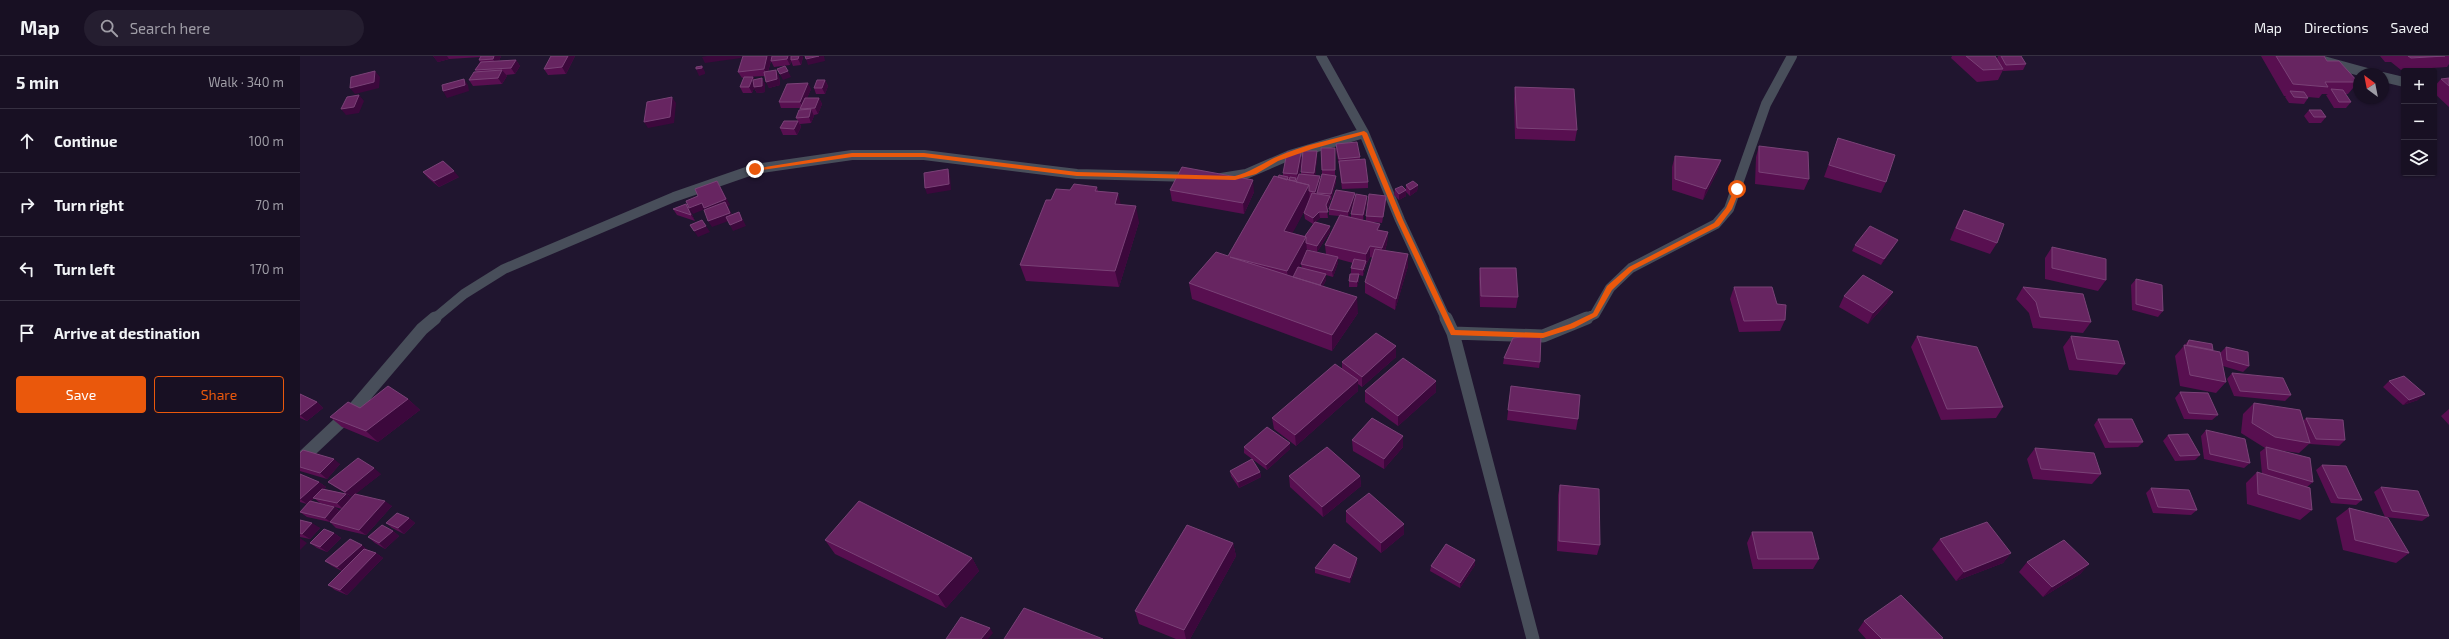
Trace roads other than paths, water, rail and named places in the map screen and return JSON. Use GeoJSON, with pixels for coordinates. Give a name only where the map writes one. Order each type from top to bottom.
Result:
{"type":"FeatureCollection","features":[{"type":"Feature","properties":{"kind":"street"},"geometry":{"type":"LineString","coordinates":[[1321,56],[1364,133],[1400,220],[1453,333],[1533,639]]}},
{"type":"Feature","properties":{"kind":"street"},"geometry":{"type":"LineString","coordinates":[[1453,333],[1543,336],[1572,326],[1595,314],[1610,288],[1631,268],[1716,224],[1729,209],[1766,104],[1792,56]]}},
{"type":"Feature","properties":{"kind":"street"},"geometry":{"type":"LineString","coordinates":[[2305,56],[2353,69]]}},
{"type":"Feature","properties":{"kind":"street"},"geometry":{"type":"LineString","coordinates":[[2389,78],[2401,81]]}},
{"type":"Feature","properties":{"kind":"street"},"geometry":{"type":"LineString","coordinates":[[300,460],[352,411],[422,329],[464,294],[504,269],[610,223],[674,197],[755,169],[852,155],[924,155],[1077,174],[1235,178],[1254,173],[1283,157],[1364,133]]}}]}
